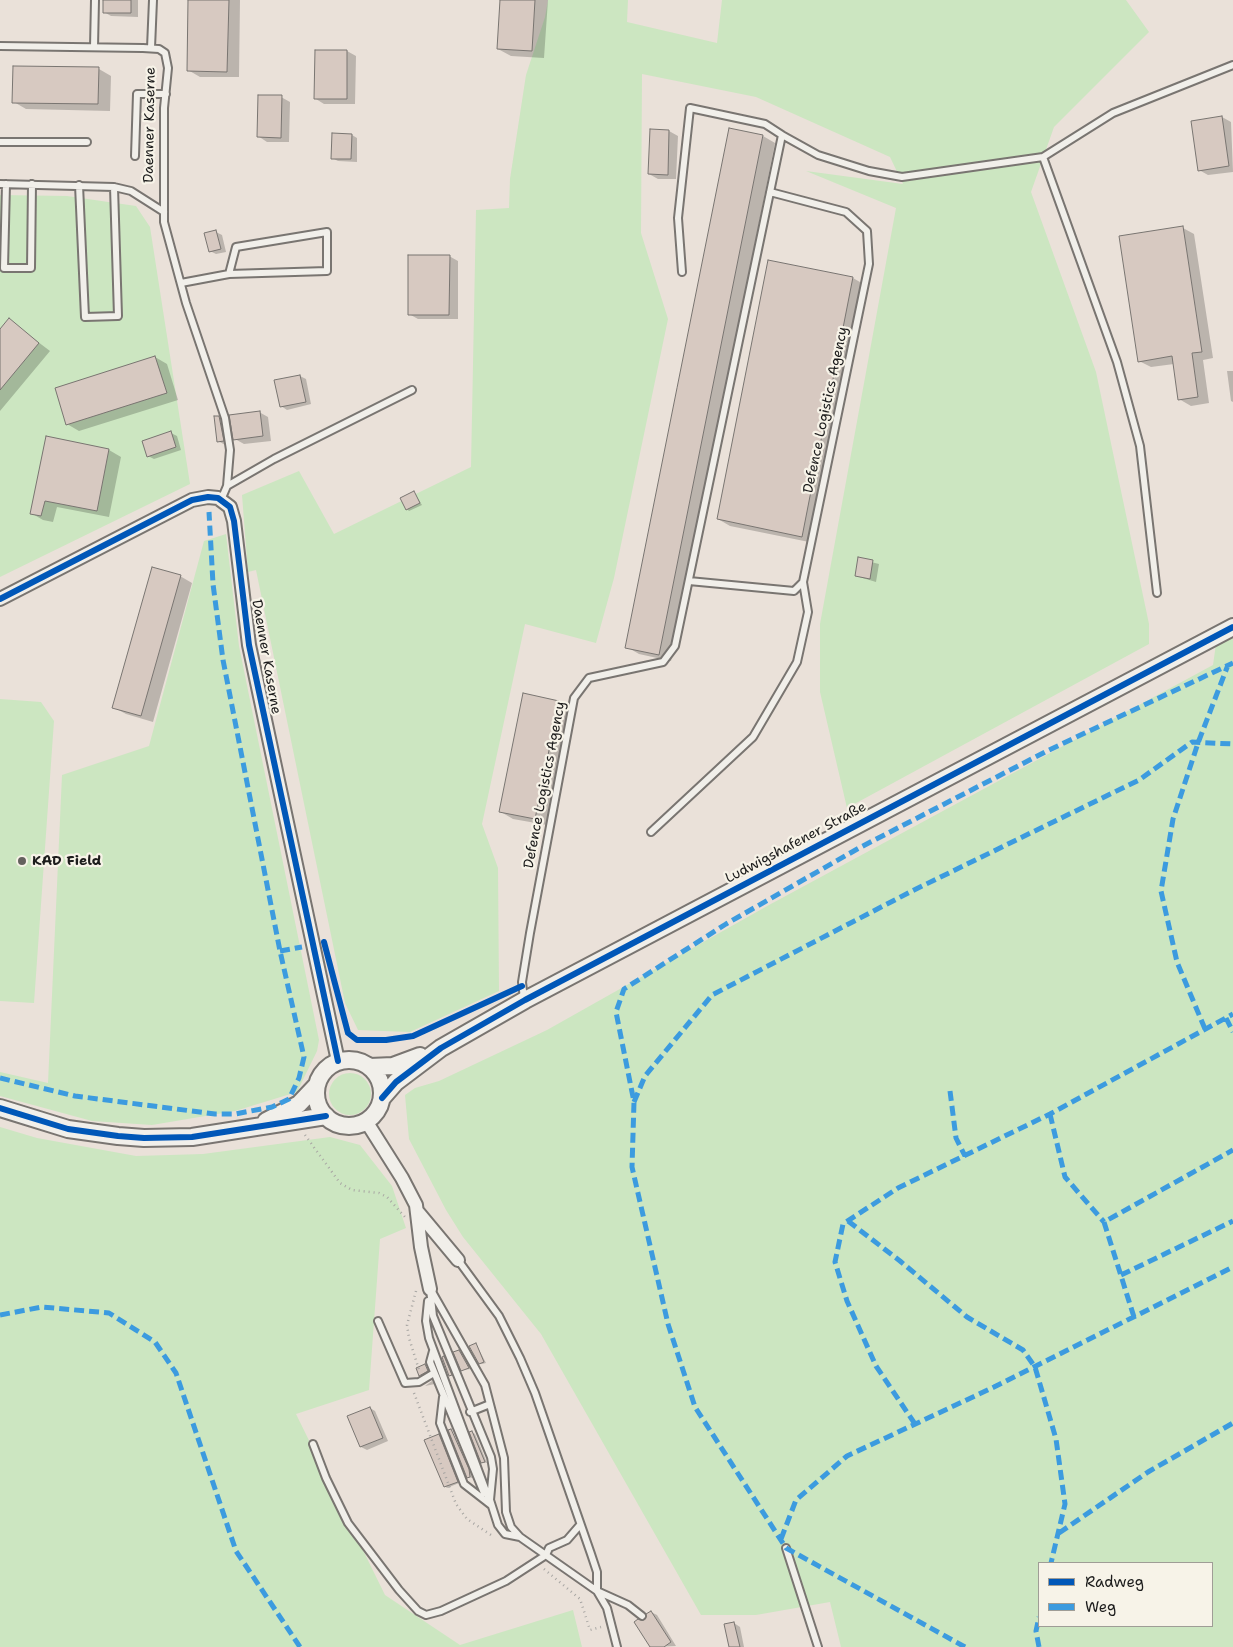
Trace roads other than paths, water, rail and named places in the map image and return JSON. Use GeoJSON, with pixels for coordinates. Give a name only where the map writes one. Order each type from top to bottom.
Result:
{"type":"FeatureCollection","features":[{"type":"Feature","properties":{"kind":"street"},"geometry":{"type":"LineString","coordinates":[[0,599],[182,505],[200,498],[208,497],[221,500]]}},
{"type":"Feature","properties":{"kind":"street","name":"Daenner Kaserne"},"geometry":{"type":"LineString","coordinates":[[221,500],[227,504],[233,513],[250,645],[338,1061]]}},
{"type":"Feature","properties":{"kind":"street","name":"Ludwigshafener Straße"},"geometry":{"type":"LineString","coordinates":[[382,1098],[396,1082],[440,1048],[525,1000],[1233,627]]}},
{"type":"Feature","properties":{"kind":"street","name":"Ludwigshafener Straße"},"geometry":{"type":"LineString","coordinates":[[370,1067],[393,1066],[440,1048]]}},
{"type":"Feature","properties":{"kind":"street"},"geometry":{"type":"LineString","coordinates":[[258,1126],[299,1104],[317,1085],[326,1069],[338,1061],[355,1060],[370,1067],[381,1084],[382,1098],[376,1112],[366,1122],[355,1126],[343,1125],[326,1116],[316,1100],[317,1085]]}},
{"type":"Feature","properties":{"kind":"street"},"geometry":{"type":"LineString","coordinates":[[0,1108],[68,1129],[118,1136],[192,1137],[326,1116]]}},
{"type":"Feature","properties":{"kind":"street"},"geometry":{"type":"LineString","coordinates":[[366,1122],[402,1178],[418,1212],[458,1260]]}},
{"type":"Feature","properties":{"kind":"street"},"geometry":{"type":"LineString","coordinates":[[418,1212],[421,1247],[430,1290]]}},
{"type":"Feature","properties":{"kind":"lane"},"geometry":{"type":"LineString","coordinates":[[94,47],[95,0]]}},
{"type":"Feature","properties":{"kind":"lane","name":"Daenner Kaserne"},"geometry":{"type":"LineString","coordinates":[[151,48],[153,0]]}},
{"type":"Feature","properties":{"kind":"lane","name":"Daenner Kaserne"},"geometry":{"type":"LineString","coordinates":[[0,46],[151,48],[159,49],[165,53],[168,68],[163,172],[164,222],[181,282],[225,418],[230,450],[227,486],[221,500]]}},
{"type":"Feature","properties":{"kind":"lane"},"geometry":{"type":"LineString","coordinates":[[682,272],[678,218],[690,108],[765,124],[818,155],[870,171],[902,177],[1043,157],[1113,113],[1233,66]]}},
{"type":"Feature","properties":{"kind":"lane"},"geometry":{"type":"LineString","coordinates":[[136,156],[137,94],[166,94]]}},
{"type":"Feature","properties":{"kind":"lane","name":"Defence Logistics Agency"},"geometry":{"type":"LineString","coordinates":[[525,1000],[522,982],[527,949],[574,698],[589,678],[663,662],[675,646],[782,135]]}},
{"type":"Feature","properties":{"kind":"lane"},"geometry":{"type":"LineString","coordinates":[[0,142],[87,142]]}},
{"type":"Feature","properties":{"kind":"lane"},"geometry":{"type":"LineString","coordinates":[[1043,157],[1117,362],[1140,446],[1157,593]]}},
{"type":"Feature","properties":{"kind":"lane"},"geometry":{"type":"LineString","coordinates":[[3,184],[4,268],[31,268],[32,184]]}},
{"type":"Feature","properties":{"kind":"lane","name":"Daenner Kaserne"},"geometry":{"type":"LineString","coordinates":[[3,184],[114,187],[131,191],[164,212]]}},
{"type":"Feature","properties":{"kind":"lane"},"geometry":{"type":"LineString","coordinates":[[79,185],[85,316],[118,316],[114,187]]}},
{"type":"Feature","properties":{"kind":"lane","name":"Defence Logistics Agency"},"geometry":{"type":"LineString","coordinates":[[770,192],[846,212],[867,231],[869,264],[803,582]]}},
{"type":"Feature","properties":{"kind":"lane"},"geometry":{"type":"LineString","coordinates":[[181,282],[230,274],[327,271],[327,232],[236,247],[230,274]]}},
{"type":"Feature","properties":{"kind":"lane"},"geometry":{"type":"LineString","coordinates":[[227,486],[412,390]]}},
{"type":"Feature","properties":{"kind":"lane"},"geometry":{"type":"LineString","coordinates":[[689,581],[794,591],[803,582]]}},
{"type":"Feature","properties":{"kind":"lane"},"geometry":{"type":"LineString","coordinates":[[651,832],[753,737],[797,662],[808,612],[803,582]]}},
{"type":"Feature","properties":{"kind":"lane"},"geometry":{"type":"LineString","coordinates":[[458,1260],[499,1316],[511,1336],[535,1393],[597,1572],[597,1591],[607,1608],[617,1647]]}},
{"type":"Feature","properties":{"kind":"lane"},"geometry":{"type":"LineString","coordinates":[[430,1290],[426,1322],[433,1351],[495,1519],[505,1534],[520,1537]]}},
{"type":"Feature","properties":{"kind":"lane"},"geometry":{"type":"LineString","coordinates":[[430,1290],[477,1368],[490,1404],[504,1458],[506,1512],[511,1527],[520,1537],[597,1591],[628,1605],[642,1616]]}},
{"type":"Feature","properties":{"kind":"lane"},"geometry":{"type":"LineString","coordinates":[[430,1290],[433,1316],[470,1412],[491,1458],[493,1469],[491,1505]]}},
{"type":"Feature","properties":{"kind":"lane"},"geometry":{"type":"LineString","coordinates":[[378,1321],[405,1383],[419,1382],[434,1373]]}},
{"type":"Feature","properties":{"kind":"lane"},"geometry":{"type":"LineString","coordinates":[[433,1351],[430,1362],[434,1373],[479,1484],[491,1505]]}},
{"type":"Feature","properties":{"kind":"lane"},"geometry":{"type":"LineString","coordinates":[[443,1396],[440,1423],[464,1484],[491,1505]]}},
{"type":"Feature","properties":{"kind":"lane"},"geometry":{"type":"LineString","coordinates":[[470,1412],[490,1404]]}},
{"type":"Feature","properties":{"kind":"lane"},"geometry":{"type":"LineString","coordinates":[[313,1444],[326,1478],[348,1524],[418,1611],[426,1614],[441,1611],[506,1581],[546,1555],[550,1548],[567,1540],[580,1525]]}},
{"type":"Feature","properties":{"kind":"lane"},"geometry":{"type":"LineString","coordinates":[[786,1548],[818,1647]]}},
{"type":"Feature","properties":{"kind":"place","name":"KAD Field"},"geometry":{"type":"Point","coordinates":[22,861]}}]}
